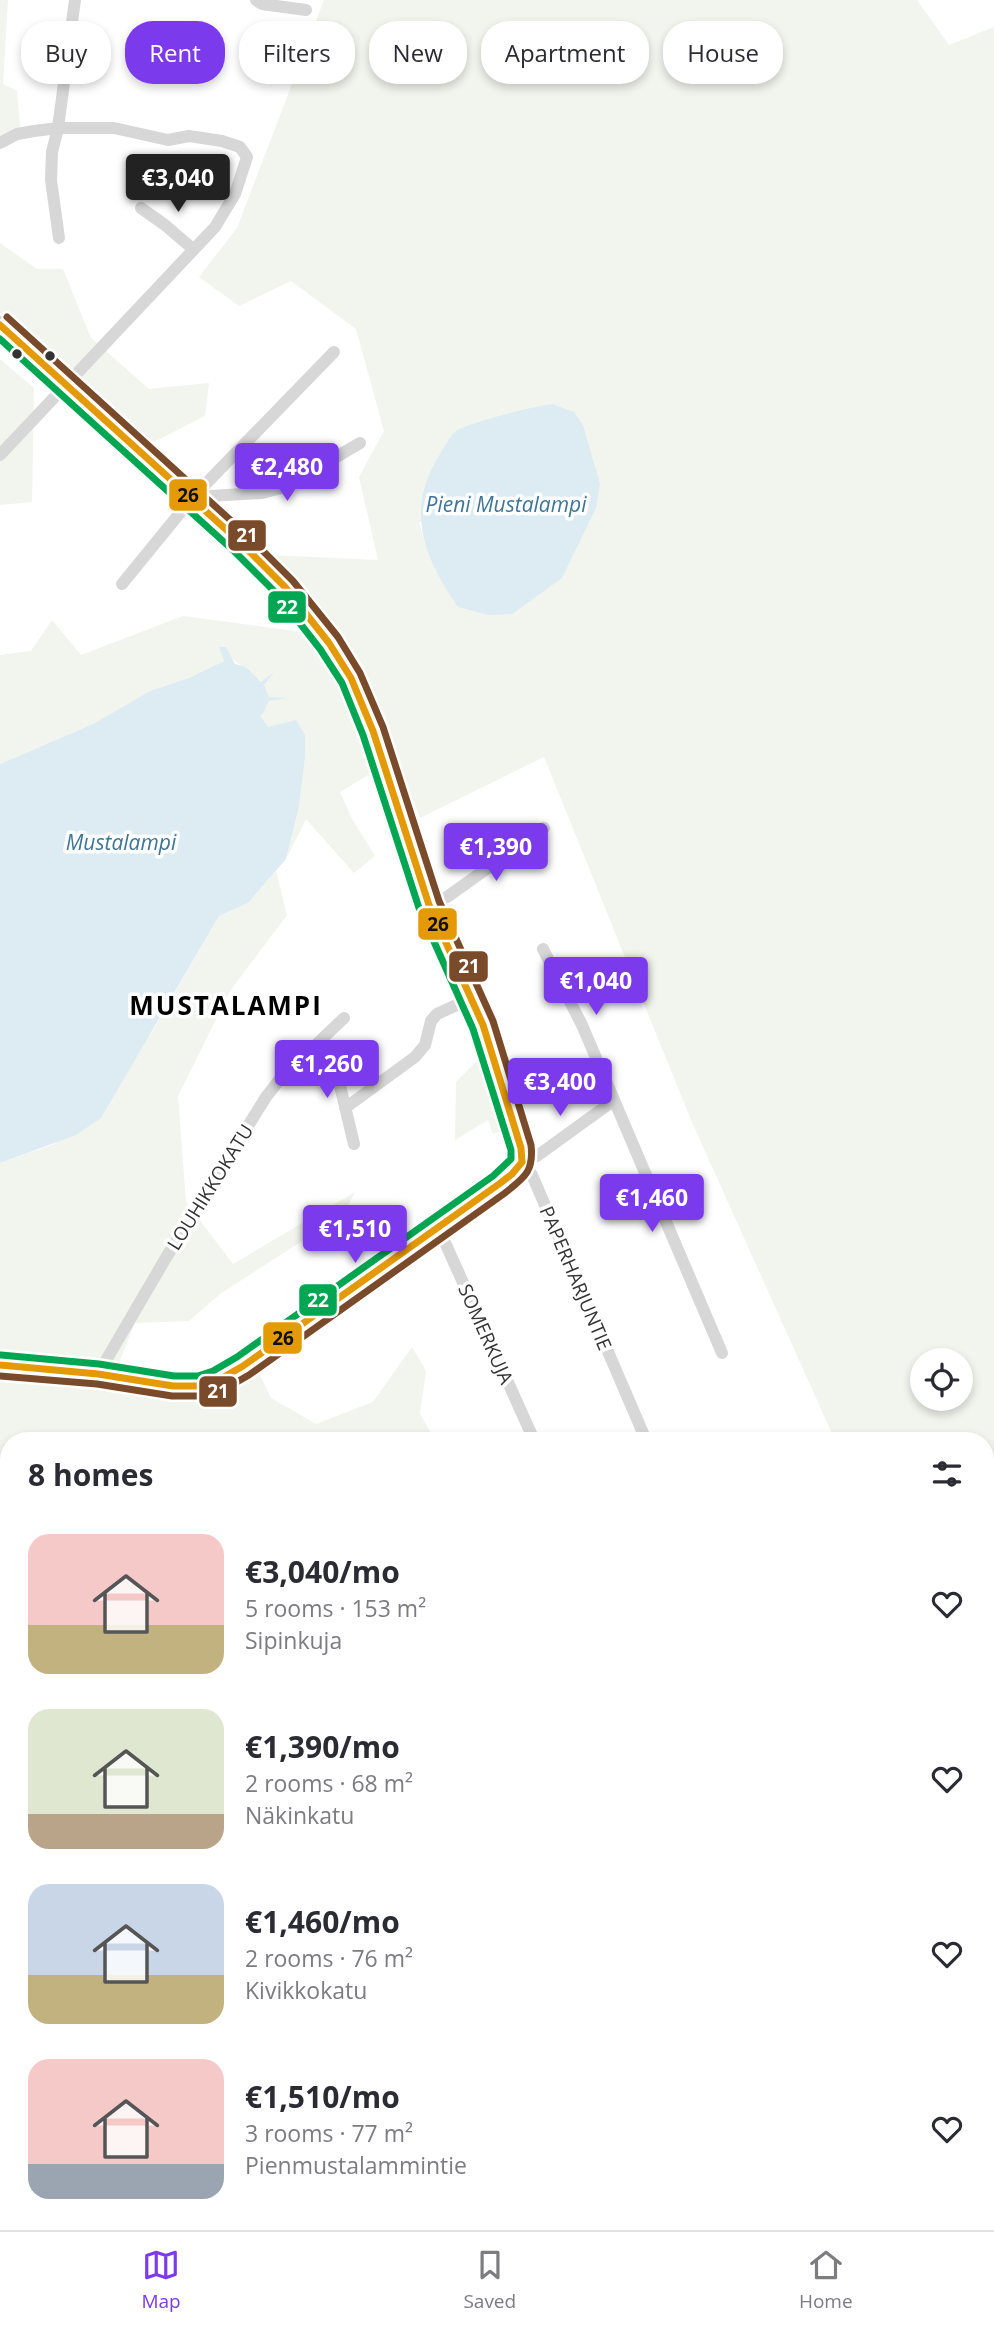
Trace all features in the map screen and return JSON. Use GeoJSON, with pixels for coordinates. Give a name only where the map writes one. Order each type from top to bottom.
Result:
{"type":"FeatureCollection","features":[{"type":"Feature","properties":{"kind":"street"},"geometry":{"type":"LineString","coordinates":[[59,238],[51,180],[52,152],[58,128],[75,0]]}},
{"type":"Feature","properties":{"kind":"street"},"geometry":{"type":"LineString","coordinates":[[257,0],[262,4],[306,9]]}},
{"type":"Feature","properties":{"kind":"street"},"geometry":{"type":"LineString","coordinates":[[0,143],[17,134],[58,128],[114,128],[167,140],[189,136],[222,141],[245,150],[247,164],[235,194],[215,227],[0,455]]}},
{"type":"Feature","properties":{"kind":"street"},"geometry":{"type":"LineString","coordinates":[[141,208],[194,248]]}},
{"type":"Feature","properties":{"kind":"street","name":"PAPERHARJUNTIE"},"geometry":{"type":"LineString","coordinates":[[0,325],[193,497],[285,587],[329,643],[351,678],[373,731],[429,905],[472,998],[522,1148],[522,1162],[532,1175],[643,1432]]}},
{"type":"Feature","properties":{"kind":"street"},"geometry":{"type":"LineString","coordinates":[[122,584],[193,497],[334,352]]}},
{"type":"Feature","properties":{"kind":"street"},"geometry":{"type":"LineString","coordinates":[[193,497],[262,493],[285,487],[360,443]]}},
{"type":"Feature","properties":{"kind":"street"},"geometry":{"type":"LineString","coordinates":[[429,905],[447,897],[544,828]]}},
{"type":"Feature","properties":{"kind":"street"},"geometry":{"type":"LineString","coordinates":[[543,949],[582,1025],[722,1353]]}},
{"type":"Feature","properties":{"kind":"street"},"geometry":{"type":"LineString","coordinates":[[345,1108],[415,1057],[425,1045],[431,1021],[437,1014],[472,998]]}},
{"type":"Feature","properties":{"kind":"street","name":"LOUHIKKOKATU"},"geometry":{"type":"LineString","coordinates":[[99,1374],[167,1256],[259,1107],[280,1079],[344,1018]]}},
{"type":"Feature","properties":{"kind":"street"},"geometry":{"type":"LineString","coordinates":[[317,1045],[332,1059],[354,1144]]}},
{"type":"Feature","properties":{"kind":"street"},"geometry":{"type":"LineString","coordinates":[[0,1365],[99,1374],[173,1386],[217,1381],[243,1366],[512,1174],[522,1162],[537,1156],[613,1101]]}},
{"type":"Feature","properties":{"kind":"street","name":"SOMERKUJA"},"geometry":{"type":"LineString","coordinates":[[438,1227],[530,1432]]}},
{"type":"Feature","properties":{"kind":"shaded area"},"geometry":{"type":"Polygon","coordinates":[[[0,0],[8,0],[3,84],[17,91],[20,127],[0,136],[0,0]]]}},
{"type":"Feature","properties":{"kind":"shaded area"},"geometry":{"type":"Polygon","coordinates":[[[324,0],[917,0],[949,45],[994,27],[994,1432],[831,1432],[691,1120],[544,757],[420,818],[362,670],[269,555],[378,560],[359,477],[384,431],[356,329],[291,281],[239,306],[199,277],[237,228],[292,84],[355,84],[355,21],[316,21],[324,0]],[[595,508],[419,522],[435,566],[459,607],[585,529],[595,508]]]}},
{"type":"Feature","properties":{"kind":"shaded area"},"geometry":{"type":"Polygon","coordinates":[[[0,243],[37,269],[63,269],[91,338],[149,389],[209,383],[205,416],[152,443],[0,314],[0,243]]]}},
{"type":"Feature","properties":{"kind":"shaded area"},"geometry":{"type":"Polygon","coordinates":[[[0,359],[34,388],[32,502],[0,505],[0,359]]]}},
{"type":"Feature","properties":{"kind":"shaded area"},"geometry":{"type":"Polygon","coordinates":[[[183,616],[302,632],[343,681],[380,768],[340,792],[352,819],[375,856],[354,873],[306,819],[286,859],[299,807],[305,758],[268,728],[261,717],[269,701],[282,698],[269,698],[263,685],[271,675],[261,682],[220,648],[224,661],[189,678],[150,691],[93,724],[0,764],[0,655],[31,651],[52,620],[81,655],[183,616]]]}},
{"type":"Feature","properties":{"kind":"shaded area"},"geometry":{"type":"Polygon","coordinates":[[[276,871],[287,915],[230,991],[178,1096],[186,1202],[233,1264],[355,1192],[344,1214],[220,1294],[189,1321],[135,1323],[108,1390],[203,1399],[232,1389],[257,1369],[271,1398],[316,1424],[373,1402],[412,1347],[426,1371],[420,1414],[430,1432],[0,1432],[0,1163],[54,1144],[152,1032],[219,916],[248,903],[276,871]]]}},
{"type":"Feature","properties":{"kind":"shaded area"},"geometry":{"type":"Polygon","coordinates":[[[485,1053],[507,1128],[493,1134],[488,1120],[455,1140],[456,1082],[485,1053]]]}},
{"type":"Feature","properties":{"kind":"water","name":"Pieni Mustalampi"},"geometry":{"type":"Polygon","coordinates":[[[552,404],[574,412],[583,425],[600,484],[596,508],[562,578],[512,614],[489,615],[458,607],[436,570],[423,533],[421,514],[429,475],[448,440],[459,429],[506,414],[552,404]]]}},
{"type":"Feature","properties":{"kind":"water","name":"Mustalampi"},"geometry":{"type":"Polygon","coordinates":[[[219,647],[226,647],[235,664],[246,667],[261,682],[274,672],[264,685],[269,697],[287,698],[269,701],[261,717],[268,727],[296,720],[305,735],[299,807],[286,859],[248,903],[219,916],[101,1118],[76,1135],[0,1163],[0,764],[93,724],[150,691],[189,678],[224,661],[219,647]]]}},
{"type":"Feature","properties":{"kind":"transit line","name":"21"},"geometry":{"type":"LineString","coordinates":[[0,1376],[97,1384],[172,1396],[199,1396],[221,1391],[249,1375],[505,1193],[527,1173],[532,1154],[493,1021],[439,901],[383,727],[360,673],[338,637],[293,581],[249,537],[7,317]]}},
{"type":"Feature","properties":{"kind":"transit line","name":"26"},"geometry":{"type":"LineString","coordinates":[[0,325],[242,544],[285,587],[329,643],[351,678],[373,731],[429,905],[483,1025],[521,1148],[522,1162]]}},
{"type":"Feature","properties":{"kind":"transit line","name":"22"},"geometry":{"type":"LineString","coordinates":[[0,339],[235,552],[277,594],[320,649],[342,683],[363,735],[419,908],[473,1029],[511,1150],[511,1159],[493,1176],[237,1357],[213,1371],[198,1376],[174,1376],[99,1364],[1,1355]]}},
{"type":"Feature","properties":{"kind":"transit line","name":"26"},"geometry":{"type":"LineString","coordinates":[[0,1365],[98,1374],[173,1386],[199,1386],[217,1381],[243,1366],[499,1184],[522,1162]]}},
{"type":"Feature","properties":{"kind":"district","name":"MUSTALAMPI"},"geometry":{"type":"Point","coordinates":[226,1006]}}]}
